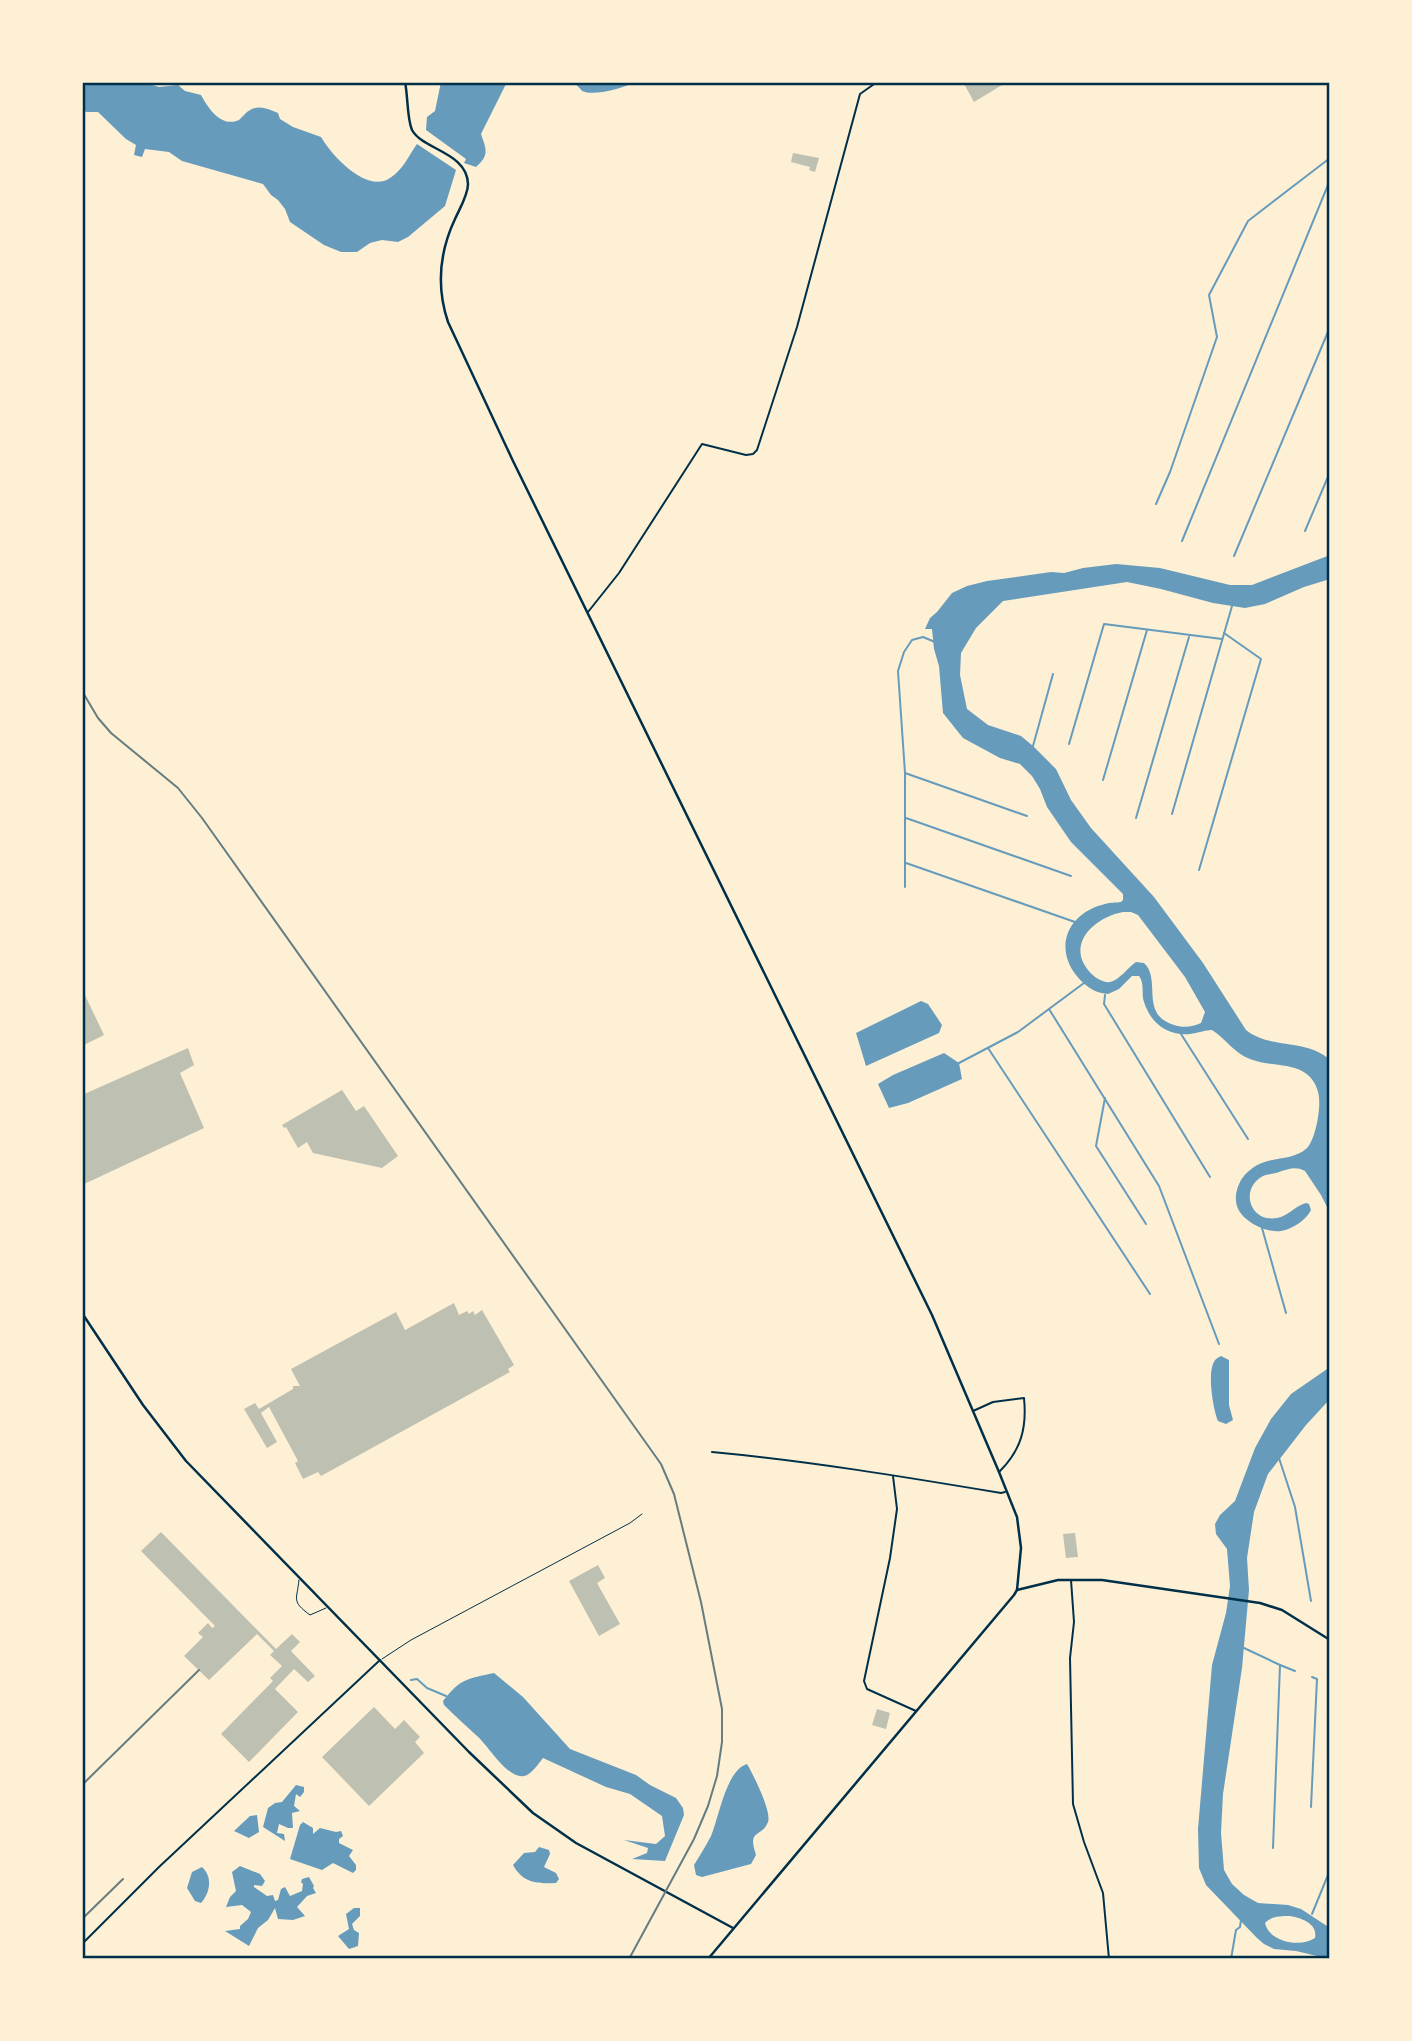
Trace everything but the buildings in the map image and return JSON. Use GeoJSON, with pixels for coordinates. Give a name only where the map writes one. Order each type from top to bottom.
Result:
{"type":"FeatureCollection","features":[{"type":"Feature","properties":{"kind":"main road"},"geometry":{"type":"LineString","coordinates":[[403,82],[411,124],[417,136],[455,160],[468,183],[449,233],[441,265],[442,298],[449,322],[513,461],[926,1304],[1017,1517],[1021,1548],[1017,1590],[1008,1605],[708,1959]]}},
{"type":"Feature","properties":{"kind":"main road"},"geometry":{"type":"LineString","coordinates":[[82,1313],[137,1397],[186,1461],[450,1732],[533,1813],[554,1829],[733,1928]]}},
{"type":"Feature","properties":{"kind":"main road"},"geometry":{"type":"LineString","coordinates":[[1017,1590],[1071,1579],[1109,1580],[1260,1603],[1282,1610],[1330,1640]]}},
{"type":"Feature","properties":{"kind":"street"},"geometry":{"type":"LineString","coordinates":[[396,82],[403,82]]}},
{"type":"Feature","properties":{"kind":"street"},"geometry":{"type":"LineString","coordinates":[[587,612],[619,573],[702,444],[746,455],[757,450],[797,327],[860,93],[877,82]]}},
{"type":"Feature","properties":{"kind":"street"},"geometry":{"type":"LineString","coordinates":[[973,1411],[993,1402],[1024,1398],[1026,1414],[1017,1451],[999,1472]]}},
{"type":"Feature","properties":{"kind":"street"},"geometry":{"type":"LineString","coordinates":[[712,1452],[1008,1492]]}},
{"type":"Feature","properties":{"kind":"street"},"geometry":{"type":"LineString","coordinates":[[892,1475],[897,1509],[890,1558],[864,1681],[867,1689],[917,1712]]}},
{"type":"Feature","properties":{"kind":"street"},"geometry":{"type":"LineString","coordinates":[[1071,1579],[1074,1622],[1070,1658],[1073,1804],[1103,1893],[1109,1959]]}},
{"type":"Feature","properties":{"kind":"street"},"geometry":{"type":"LineString","coordinates":[[82,1944],[159,1867],[380,1660]]}},
{"type":"Feature","properties":{"kind":"lane"},"geometry":{"type":"LineString","coordinates":[[380,1660],[411,1640],[630,1523],[642,1514]]}},
{"type":"Feature","properties":{"kind":"lane"},"geometry":{"type":"LineString","coordinates":[[300,1578],[295,1596],[302,1608],[310,1615],[328,1607]]}},
{"type":"Feature","properties":{"kind":"water"},"geometry":{"type":"Polygon","coordinates":[[[82,82],[143,82],[159,87],[178,85],[185,91],[201,95],[211,111],[221,119],[232,122],[255,108],[270,110],[278,113],[280,119],[293,127],[321,137],[333,154],[351,171],[371,181],[381,182],[395,175],[417,144],[456,170],[445,206],[408,237],[398,242],[382,240],[370,243],[357,252],[341,252],[324,245],[290,222],[285,209],[263,184],[182,161],[169,152],[145,149],[142,157],[134,155],[136,145],[98,112],[86,112],[82,108],[82,82]]]}},
{"type":"Feature","properties":{"kind":"water"},"geometry":{"type":"Polygon","coordinates":[[[441,82],[507,82],[481,134],[486,152],[476,167],[464,163],[466,159],[426,130],[427,117],[435,111],[441,82]]]}},
{"type":"Feature","properties":{"kind":"water"},"geometry":{"type":"Polygon","coordinates":[[[574,82],[637,82],[610,91],[588,93],[582,91],[574,82]]]}},
{"type":"Feature","properties":{"kind":"water"},"geometry":{"type":"Polygon","coordinates":[[[1330,555],[1330,579],[1265,604],[1245,608],[1127,582],[1003,601],[976,628],[961,653],[960,675],[967,709],[988,725],[1021,736],[1056,769],[1071,800],[1091,828],[1154,897],[1203,963],[1246,1030],[1266,1040],[1311,1049],[1330,1060],[1330,1213],[1305,1171],[1292,1168],[1265,1175],[1251,1189],[1250,1196],[1254,1210],[1260,1215],[1277,1218],[1306,1203],[1311,1210],[1299,1224],[1281,1231],[1267,1230],[1246,1219],[1238,1208],[1236,1192],[1241,1180],[1257,1165],[1300,1153],[1310,1144],[1319,1105],[1314,1082],[1296,1068],[1256,1061],[1244,1056],[1212,1030],[1182,1034],[1161,1027],[1147,1010],[1139,976],[1132,976],[1119,989],[1108,994],[1090,988],[1076,975],[1066,952],[1066,941],[1074,922],[1093,908],[1121,902],[1123,894],[1071,842],[1047,807],[1032,776],[1020,764],[1000,758],[963,738],[943,713],[939,666],[932,629],[925,629],[930,618],[952,593],[967,586],[1051,572],[1064,573],[1116,564],[1160,568],[1230,585],[1252,585],[1330,555]],[[1131,912],[1111,915],[1091,928],[1081,946],[1085,966],[1095,977],[1108,982],[1117,979],[1136,962],[1144,963],[1151,978],[1154,1005],[1163,1020],[1181,1027],[1201,1023],[1205,1012],[1185,977],[1138,915],[1131,912]]]}},
{"type":"Feature","properties":{"kind":"water"},"geometry":{"type":"Polygon","coordinates":[[[921,1001],[928,1004],[942,1025],[939,1033],[866,1066],[856,1033],[921,1001]]]}},
{"type":"Feature","properties":{"kind":"water"},"geometry":{"type":"Polygon","coordinates":[[[944,1053],[959,1063],[962,1079],[908,1103],[889,1108],[878,1084],[944,1053]]]}},
{"type":"Feature","properties":{"kind":"water"},"geometry":{"type":"Polygon","coordinates":[[[1221,1356],[1229,1360],[1229,1405],[1233,1420],[1226,1424],[1218,1421],[1211,1384],[1213,1364],[1221,1356]]]}},
{"type":"Feature","properties":{"kind":"water"},"geometry":{"type":"Polygon","coordinates":[[[1330,1367],[1330,1399],[1268,1474],[1254,1512],[1247,1558],[1249,1590],[1242,1668],[1223,1794],[1221,1833],[1224,1870],[1232,1884],[1258,1903],[1288,1905],[1301,1909],[1330,1928],[1330,1959],[1274,1949],[1264,1944],[1206,1885],[1199,1868],[1198,1829],[1212,1665],[1230,1586],[1227,1549],[1216,1534],[1215,1524],[1220,1515],[1235,1501],[1255,1448],[1271,1419],[1291,1394],[1330,1367]],[[1290,1916],[1270,1919],[1265,1923],[1268,1930],[1279,1939],[1294,1943],[1315,1938],[1312,1925],[1290,1916]]]}},
{"type":"Feature","properties":{"kind":"water"},"geometry":{"type":"Polygon","coordinates":[[[494,1673],[523,1697],[570,1749],[636,1775],[676,1798],[684,1815],[665,1861],[632,1859],[647,1853],[648,1848],[624,1840],[656,1844],[665,1836],[662,1816],[630,1794],[606,1787],[543,1758],[527,1775],[518,1776],[505,1767],[444,1705],[443,1701],[460,1684],[471,1678],[494,1673]]]}},
{"type":"Feature","properties":{"kind":"water"},"geometry":{"type":"Polygon","coordinates":[[[747,1764],[761,1793],[768,1817],[765,1827],[754,1837],[756,1855],[751,1864],[702,1877],[696,1875],[694,1865],[711,1836],[728,1785],[740,1768],[747,1764]]]}},
{"type":"Feature","properties":{"kind":"water"},"geometry":{"type":"Polygon","coordinates":[[[296,1785],[304,1787],[300,1797],[296,1794],[294,1806],[300,1811],[292,1813],[293,1828],[279,1824],[277,1833],[284,1834],[285,1841],[263,1827],[268,1808],[282,1802],[296,1785]]]}},
{"type":"Feature","properties":{"kind":"water"},"geometry":{"type":"Polygon","coordinates":[[[257,1815],[259,1832],[249,1838],[234,1831],[250,1816],[257,1815]]]}},
{"type":"Feature","properties":{"kind":"water"},"geometry":{"type":"Polygon","coordinates":[[[303,1822],[313,1828],[313,1834],[320,1828],[341,1831],[343,1836],[339,1843],[353,1850],[349,1856],[356,1865],[356,1870],[353,1873],[333,1863],[322,1870],[290,1859],[303,1822]]]}},
{"type":"Feature","properties":{"kind":"water"},"geometry":{"type":"Polygon","coordinates":[[[539,1847],[549,1850],[544,1867],[556,1873],[559,1879],[556,1883],[526,1879],[513,1865],[524,1853],[535,1852],[539,1847]]]}},
{"type":"Feature","properties":{"kind":"water"},"geometry":{"type":"Polygon","coordinates":[[[240,1866],[260,1874],[265,1881],[262,1886],[254,1887],[267,1896],[273,1895],[275,1901],[285,1887],[290,1896],[302,1891],[302,1879],[309,1877],[316,1893],[307,1896],[297,1907],[305,1916],[293,1920],[278,1919],[275,1908],[268,1920],[258,1928],[249,1946],[225,1931],[240,1929],[251,1912],[242,1905],[226,1907],[236,1891],[232,1872],[240,1866]]]}},
{"type":"Feature","properties":{"kind":"water"},"geometry":{"type":"Polygon","coordinates":[[[202,1867],[208,1875],[209,1885],[201,1903],[195,1901],[187,1888],[192,1872],[202,1867]]]}},
{"type":"Feature","properties":{"kind":"water"},"geometry":{"type":"Polygon","coordinates":[[[354,1908],[360,1908],[360,1916],[352,1924],[354,1930],[359,1933],[358,1946],[349,1949],[338,1936],[349,1929],[346,1914],[354,1908]]]}},
{"type":"Feature","properties":{"kind":"waterway"},"geometry":{"type":"LineString","coordinates":[[1156,504],[1170,472],[1217,337],[1209,295],[1248,221],[1330,158]]}},
{"type":"Feature","properties":{"kind":"waterway"},"geometry":{"type":"LineString","coordinates":[[1182,541],[1330,180]]}},
{"type":"Feature","properties":{"kind":"waterway"},"geometry":{"type":"LineString","coordinates":[[1234,556],[1330,327]]}},
{"type":"Feature","properties":{"kind":"waterway"},"geometry":{"type":"LineString","coordinates":[[1305,531],[1330,472]]}},
{"type":"Feature","properties":{"kind":"waterway"},"geometry":{"type":"LineString","coordinates":[[1172,814],[1232,606]]}},
{"type":"Feature","properties":{"kind":"waterway"},"geometry":{"type":"LineString","coordinates":[[1069,744],[1104,624],[1222,639]]}},
{"type":"Feature","properties":{"kind":"waterway"},"geometry":{"type":"LineString","coordinates":[[1103,780],[1147,630]]}},
{"type":"Feature","properties":{"kind":"waterway"},"geometry":{"type":"LineString","coordinates":[[1199,870],[1261,659],[1224,633]]}},
{"type":"Feature","properties":{"kind":"waterway"},"geometry":{"type":"LineString","coordinates":[[905,887],[905,773],[898,671],[904,652],[912,640],[923,637],[935,642]]}},
{"type":"Feature","properties":{"kind":"waterway"},"geometry":{"type":"LineString","coordinates":[[1136,818],[1189,637]]}},
{"type":"Feature","properties":{"kind":"waterway"},"geometry":{"type":"LineString","coordinates":[[1033,746],[1053,674]]}},
{"type":"Feature","properties":{"kind":"waterway"},"geometry":{"type":"LineString","coordinates":[[905,773],[1027,816]]}},
{"type":"Feature","properties":{"kind":"waterway"},"geometry":{"type":"LineString","coordinates":[[906,818],[1071,876]]}},
{"type":"Feature","properties":{"kind":"waterway"},"geometry":{"type":"LineString","coordinates":[[906,863],[1075,922]]}},
{"type":"Feature","properties":{"kind":"waterway"},"geometry":{"type":"LineString","coordinates":[[959,1063],[1018,1032],[1084,983]]}},
{"type":"Feature","properties":{"kind":"waterway"},"geometry":{"type":"LineString","coordinates":[[1105,995],[1104,1004],[1210,1177]]}},
{"type":"Feature","properties":{"kind":"waterway"},"geometry":{"type":"LineString","coordinates":[[1049,1009],[1159,1186],[1219,1344]]}},
{"type":"Feature","properties":{"kind":"waterway"},"geometry":{"type":"LineString","coordinates":[[1181,1034],[1248,1139]]}},
{"type":"Feature","properties":{"kind":"waterway"},"geometry":{"type":"LineString","coordinates":[[988,1048],[1150,1294]]}},
{"type":"Feature","properties":{"kind":"waterway"},"geometry":{"type":"LineString","coordinates":[[1105,1098],[1096,1146],[1146,1224]]}},
{"type":"Feature","properties":{"kind":"waterway"},"geometry":{"type":"LineString","coordinates":[[1262,1228],[1286,1313]]}},
{"type":"Feature","properties":{"kind":"waterway"},"geometry":{"type":"LineString","coordinates":[[1279,1458],[1295,1507],[1311,1601]]}},
{"type":"Feature","properties":{"kind":"waterway"},"geometry":{"type":"LineString","coordinates":[[1244,1648],[1280,1665],[1273,1848]]}},
{"type":"Feature","properties":{"kind":"waterway"},"geometry":{"type":"LineString","coordinates":[[1280,1665],[1295,1671]]}},
{"type":"Feature","properties":{"kind":"waterway"},"geometry":{"type":"LineString","coordinates":[[1311,1807],[1317,1679],[1312,1677]]}},
{"type":"Feature","properties":{"kind":"waterway"},"geometry":{"type":"LineString","coordinates":[[411,1680],[417,1679],[427,1688],[446,1696]]}},
{"type":"Feature","properties":{"kind":"waterway"},"geometry":{"type":"LineString","coordinates":[[1312,1914],[1330,1870]]}},
{"type":"Feature","properties":{"kind":"waterway"},"geometry":{"type":"LineString","coordinates":[[1231,1959],[1236,1930],[1240,1927],[1241,1920]]}},
{"type":"Feature","properties":{"kind":"railway"},"geometry":{"type":"LineString","coordinates":[[82,691],[98,718],[111,733],[178,788],[202,818],[661,1464],[674,1494],[701,1602],[722,1709],[722,1742],[717,1776],[694,1839],[629,1959]]}},
{"type":"Feature","properties":{"kind":"railway"},"geometry":{"type":"LineString","coordinates":[[82,1785],[199,1670]]}},
{"type":"Feature","properties":{"kind":"railway"},"geometry":{"type":"LineString","coordinates":[[82,1919],[123,1879]]}}]}
